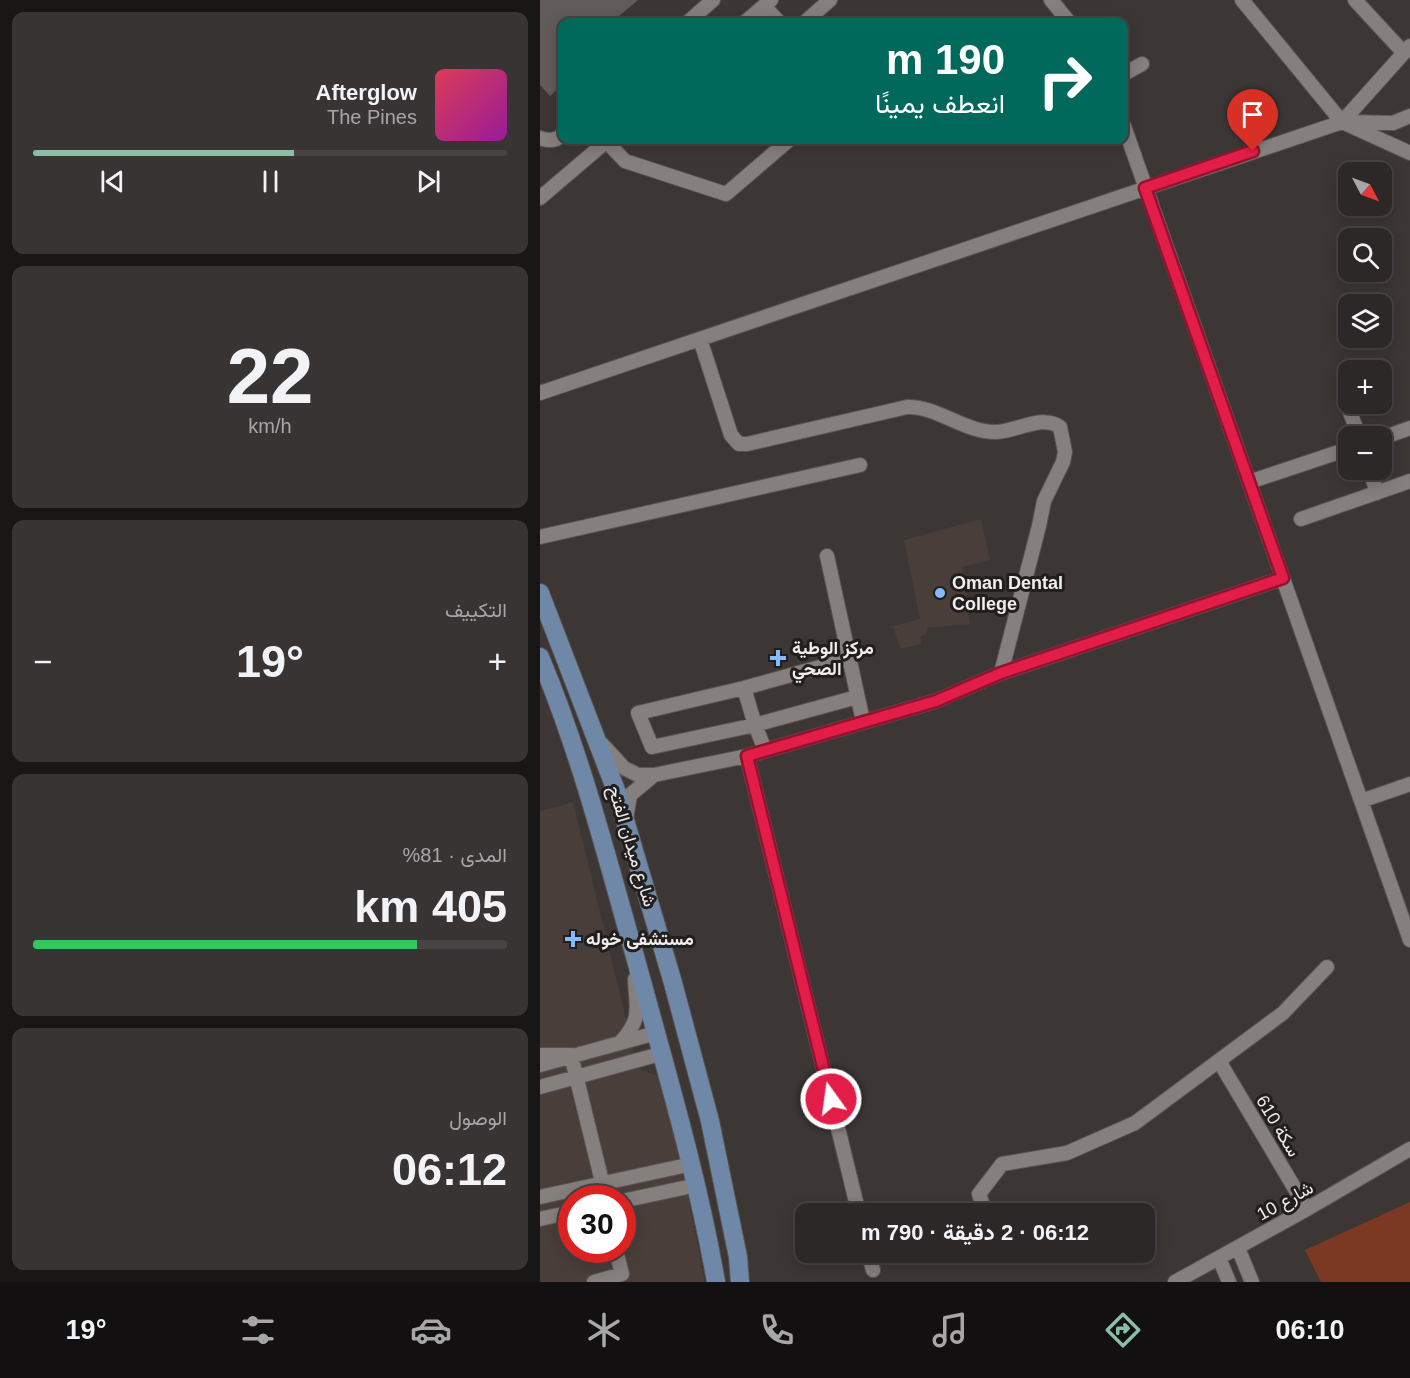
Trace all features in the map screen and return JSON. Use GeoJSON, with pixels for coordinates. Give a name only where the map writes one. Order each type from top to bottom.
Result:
{"type":"FeatureCollection","features":[{"type":"Feature","properties":{"kind":"main road","name":"شارع ميدان الفتح"},"geometry":{"type":"LineString","coordinates":[[540,593],[617,793],[626,824],[683,1037],[710,1121],[738,1257],[740,1282]]}},
{"type":"Feature","properties":{"kind":"main road","name":"شارع ميدان الفتح"},"geometry":{"type":"LineString","coordinates":[[540,657],[560,705],[591,801],[692,1164],[716,1282]]}},
{"type":"Feature","properties":{"kind":"main road"},"geometry":{"type":"LineString","coordinates":[[656,1033],[683,1037]]}},
{"type":"Feature","properties":{"kind":"main road"},"geometry":{"type":"LineString","coordinates":[[660,1054],[683,1037]]}},
{"type":"Feature","properties":{"kind":"street"},"geometry":{"type":"LineString","coordinates":[[693,18],[713,0]]}},
{"type":"Feature","properties":{"kind":"street"},"geometry":{"type":"LineString","coordinates":[[813,18],[830,0]]}},
{"type":"Feature","properties":{"kind":"street"},"geometry":{"type":"LineString","coordinates":[[1052,0],[1067,18]]}},
{"type":"Feature","properties":{"kind":"street"},"geometry":{"type":"LineString","coordinates":[[1242,0],[1342,122],[1410,153]]}},
{"type":"Feature","properties":{"kind":"street"},"geometry":{"type":"LineString","coordinates":[[1342,122],[1407,49],[1355,0]]}},
{"type":"Feature","properties":{"kind":"street"},"geometry":{"type":"LineString","coordinates":[[749,18],[767,3],[776,18]]}},
{"type":"Feature","properties":{"kind":"street"},"geometry":{"type":"LineString","coordinates":[[1128,72],[1142,64]]}},
{"type":"Feature","properties":{"kind":"street"},"geometry":{"type":"LineString","coordinates":[[540,393],[1342,122],[1393,123],[1410,116]]}},
{"type":"Feature","properties":{"kind":"street"},"geometry":{"type":"LineString","coordinates":[[540,138],[547,141],[558,138]]}},
{"type":"Feature","properties":{"kind":"street"},"geometry":{"type":"LineString","coordinates":[[1128,138],[1410,940]]}},
{"type":"Feature","properties":{"kind":"street"},"geometry":{"type":"LineString","coordinates":[[540,198],[602,144]]}},
{"type":"Feature","properties":{"kind":"street"},"geometry":{"type":"LineString","coordinates":[[610,144],[625,161],[726,194],[784,144]]}},
{"type":"Feature","properties":{"kind":"street"},"geometry":{"type":"LineString","coordinates":[[700,339],[731,435],[739,444],[917,406],[986,431],[998,432],[1044,422],[1054,422],[1060,427],[1065,452],[1063,462],[1041,511],[1001,673]]}},
{"type":"Feature","properties":{"kind":"street"},"geometry":{"type":"LineString","coordinates":[[1392,435],[1410,429]]}},
{"type":"Feature","properties":{"kind":"street"},"geometry":{"type":"LineString","coordinates":[[1249,482],[1338,452]]}},
{"type":"Feature","properties":{"kind":"street"},"geometry":{"type":"LineString","coordinates":[[540,537],[860,465]]}},
{"type":"Feature","properties":{"kind":"street"},"geometry":{"type":"LineString","coordinates":[[1373,480],[1377,493]]}},
{"type":"Feature","properties":{"kind":"street"},"geometry":{"type":"LineString","coordinates":[[1301,519],[1410,481]]}},
{"type":"Feature","properties":{"kind":"street"},"geometry":{"type":"LineString","coordinates":[[827,556],[863,721]]}},
{"type":"Feature","properties":{"kind":"street"},"geometry":{"type":"LineString","coordinates":[[596,737],[624,768],[638,775],[654,775],[747,756],[936,701],[1001,673],[1283,578]]}},
{"type":"Feature","properties":{"kind":"street"},"geometry":{"type":"LineString","coordinates":[[849,659],[744,688],[638,713],[652,747],[755,725],[857,697]]}},
{"type":"Feature","properties":{"kind":"street"},"geometry":{"type":"LineString","coordinates":[[744,688],[765,750]]}},
{"type":"Feature","properties":{"kind":"street"},"geometry":{"type":"LineString","coordinates":[[747,756],[856,1203]]}},
{"type":"Feature","properties":{"kind":"street"},"geometry":{"type":"LineString","coordinates":[[626,824],[630,795],[654,775]]}},
{"type":"Feature","properties":{"kind":"street"},"geometry":{"type":"LineString","coordinates":[[1361,801],[1410,784]]}},
{"type":"Feature","properties":{"kind":"street"},"geometry":{"type":"LineString","coordinates":[[620,1042],[631,1030],[637,1018],[634,956]]}},
{"type":"Feature","properties":{"kind":"street"},"geometry":{"type":"LineString","coordinates":[[982,1203],[979,1194],[1002,1164],[1067,1153],[1135,1123],[1283,1013],[1327,967]]}},
{"type":"Feature","properties":{"kind":"street"},"geometry":{"type":"LineString","coordinates":[[540,1065],[656,1033]]}},
{"type":"Feature","properties":{"kind":"street"},"geometry":{"type":"LineString","coordinates":[[540,1087],[660,1054]]}},
{"type":"Feature","properties":{"kind":"street"},"geometry":{"type":"LineString","coordinates":[[540,1055],[571,1055]]}},
{"type":"Feature","properties":{"kind":"street"},"geometry":{"type":"LineString","coordinates":[[571,1055],[602,1183]]}},
{"type":"Feature","properties":{"kind":"street","name":"سكة 610"},"geometry":{"type":"LineString","coordinates":[[1219,1061],[1307,1209]]}},
{"type":"Feature","properties":{"kind":"street","name":"شارع 10"},"geometry":{"type":"LineString","coordinates":[[1175,1282],[1410,1149]]}},
{"type":"Feature","properties":{"kind":"street"},"geometry":{"type":"LineString","coordinates":[[540,1197],[692,1164]]}},
{"type":"Feature","properties":{"kind":"street"},"geometry":{"type":"LineString","coordinates":[[636,1198],[697,1185]]}},
{"type":"Feature","properties":{"kind":"street"},"geometry":{"type":"LineString","coordinates":[[540,1219],[558,1215]]}},
{"type":"Feature","properties":{"kind":"street"},"geometry":{"type":"LineString","coordinates":[[1238,1248],[1251,1282]]}},
{"type":"Feature","properties":{"kind":"street"},"geometry":{"type":"LineString","coordinates":[[1219,1258],[1229,1282]]}},
{"type":"Feature","properties":{"kind":"street"},"geometry":{"type":"LineString","coordinates":[[594,1282],[622,1274],[619,1263]]}},
{"type":"Feature","properties":{"kind":"street"},"geometry":{"type":"LineString","coordinates":[[871,1263],[873,1270]]}},
{"type":"Feature","properties":{"kind":"shaded area","name":"Oman Dental College"},"geometry":{"type":"Polygon","coordinates":[[[981,519],[990,560],[962,567],[970,624],[927,628],[926,634],[920,637],[922,644],[900,649],[893,626],[920,619],[904,540],[981,519]]]}},
{"type":"Feature","properties":{"kind":"shaded area","name":"مستشفى خوله"},"geometry":{"type":"Polygon","coordinates":[[[573,802],[638,1068],[660,1077],[688,1196],[705,1282],[540,1282],[540,811],[573,802]]]}},
{"type":"Feature","properties":{"kind":"shaded area"},"geometry":{"type":"Polygon","coordinates":[[[1410,1202],[1410,1282],[1321,1282],[1305,1250],[1410,1202]]]}},
{"type":"Feature","properties":{"kind":"building"},"geometry":{"type":"Polygon","coordinates":[[[540,0],[638,0],[617,18],[558,18],[558,79],[556,81],[558,89],[550,96],[540,85],[540,0]]]}},
{"type":"Feature","properties":{"kind":"place","name":"Oman Dental College"},"geometry":{"type":"Point","coordinates":[940,593]}},
{"type":"Feature","properties":{"kind":"place","name":"مركز الوطية الصحي"},"geometry":{"type":"Point","coordinates":[778,658]}},
{"type":"Feature","properties":{"kind":"place","name":"مستشفى خوله"},"geometry":{"type":"Point","coordinates":[573,939]}},
{"type":"Feature","properties":{"kind":"route"},"geometry":{"type":"LineString","coordinates":[[831,1099],[747,756],[936,701],[1001,673],[1283,578],[1145,188],[1253,151]]}}]}
